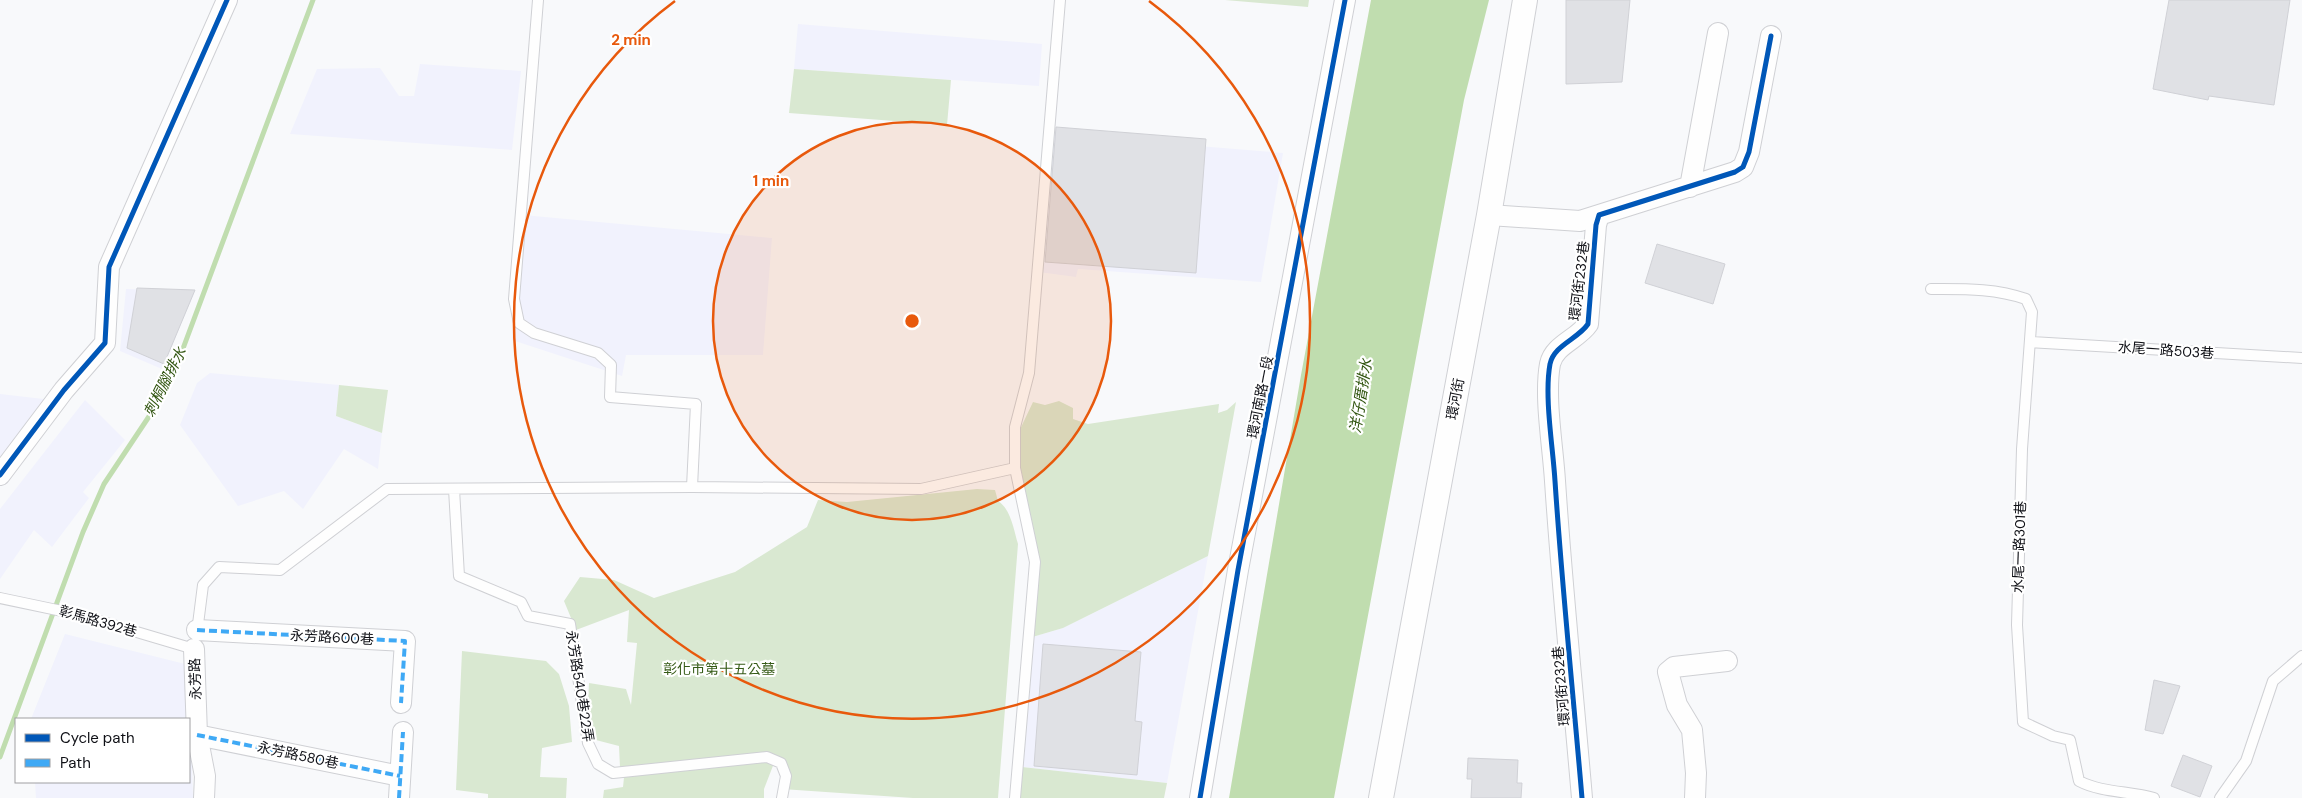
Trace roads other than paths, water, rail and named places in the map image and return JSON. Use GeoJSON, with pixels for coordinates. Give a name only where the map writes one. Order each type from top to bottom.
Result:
{"type":"FeatureCollection","features":[{"type":"Feature","properties":{"kind":"street"},"geometry":{"type":"LineString","coordinates":[[0,475],[64,390],[105,343],[109,267],[227,0]]}},
{"type":"Feature","properties":{"kind":"street","name":"環河南路一段"},"geometry":{"type":"LineString","coordinates":[[1200,798],[1238,570],[1345,0]]}},
{"type":"Feature","properties":{"kind":"street","name":"環河街"},"geometry":{"type":"LineString","coordinates":[[1380,798],[1490,215],[1525,0]]}},
{"type":"Feature","properties":{"kind":"street"},"geometry":{"type":"LineString","coordinates":[[1690,187],[1718,33]]}},
{"type":"Feature","properties":{"kind":"street","name":"環河街232巷"},"geometry":{"type":"LineString","coordinates":[[1490,215],[1580,221],[1690,187],[1735,172],[1743,167],[1749,152],[1771,36]]}},
{"type":"Feature","properties":{"kind":"street","name":"環河街232巷"},"geometry":{"type":"LineString","coordinates":[[1582,798],[1560,565],[1549,415],[1550,363],[1556,352],[1583,332],[1588,324],[1596,224],[1599,215]]}},
{"type":"Feature","properties":{"kind":"street","name":"永芳路600巷"},"geometry":{"type":"LineString","coordinates":[[195,640],[405,641],[401,703]]}},
{"type":"Feature","properties":{"kind":"street","name":"永芳路"},"geometry":{"type":"LineString","coordinates":[[195,640],[196,734],[205,776],[204,798]]}},
{"type":"Feature","properties":{"kind":"street"},"geometry":{"type":"LineString","coordinates":[[1696,798],[1692,730],[1677,705],[1668,672],[1674,667],[1727,661]]}},
{"type":"Feature","properties":{"kind":"street"},"geometry":{"type":"LineString","coordinates":[[399,798],[404,732]]}},
{"type":"Feature","properties":{"kind":"street","name":"永芳路580巷"},"geometry":{"type":"LineString","coordinates":[[196,734],[400,776]]}},
{"type":"Feature","properties":{"kind":"lane"},"geometry":{"type":"LineString","coordinates":[[538,0],[514,299],[519,323],[534,333],[598,353],[611,365],[610,397],[696,404],[692,487]]}},
{"type":"Feature","properties":{"kind":"lane"},"geometry":{"type":"LineString","coordinates":[[1015,798],[1034,562],[1015,468],[1015,428],[1029,373],[1060,0]]}},
{"type":"Feature","properties":{"kind":"lane","name":"水尾一路301巷"},"geometry":{"type":"LineString","coordinates":[[1931,289],[1987,290],[2026,299],[2032,312],[2022,449],[2017,624],[2023,722],[2053,736],[2070,740],[2079,781],[2102,789],[2133,792],[2154,798]]}},
{"type":"Feature","properties":{"kind":"lane","name":"水尾一路503巷"},"geometry":{"type":"LineString","coordinates":[[2030,342],[2302,358]]}},
{"type":"Feature","properties":{"kind":"lane"},"geometry":{"type":"LineString","coordinates":[[195,640],[203,585],[219,567],[280,570],[387,489],[921,488],[1015,468]]}},
{"type":"Feature","properties":{"kind":"lane","name":"永芳路540巷22弄"},"geometry":{"type":"LineString","coordinates":[[454,488],[459,576],[521,602],[528,616],[570,624],[588,743],[598,764],[613,774],[767,757],[781,762],[786,776],[782,798]]}},
{"type":"Feature","properties":{"kind":"lane","name":"彰馬路392巷"},"geometry":{"type":"LineString","coordinates":[[0,598],[195,640]]}},
{"type":"Feature","properties":{"kind":"lane"},"geometry":{"type":"LineString","coordinates":[[2220,798],[2246,761],[2273,681],[2302,656]]}},
{"type":"Feature","properties":{"kind":"water","name":"洋仔厝排水"},"geometry":{"type":"Polygon","coordinates":[[[1371,0],[1489,0],[1464,100],[1334,798],[1229,798],[1301,375],[1371,0]]]}},
{"type":"Feature","properties":{"kind":"waterway","name":"刺桐腳排水"},"geometry":{"type":"LineString","coordinates":[[0,757],[83,532],[104,484],[156,406],[175,370],[313,0]]}},
{"type":"Feature","properties":{"kind":"park label","name":"彰化市第十五公墓"},"geometry":{"type":"Point","coordinates":[719,669]}}]}
